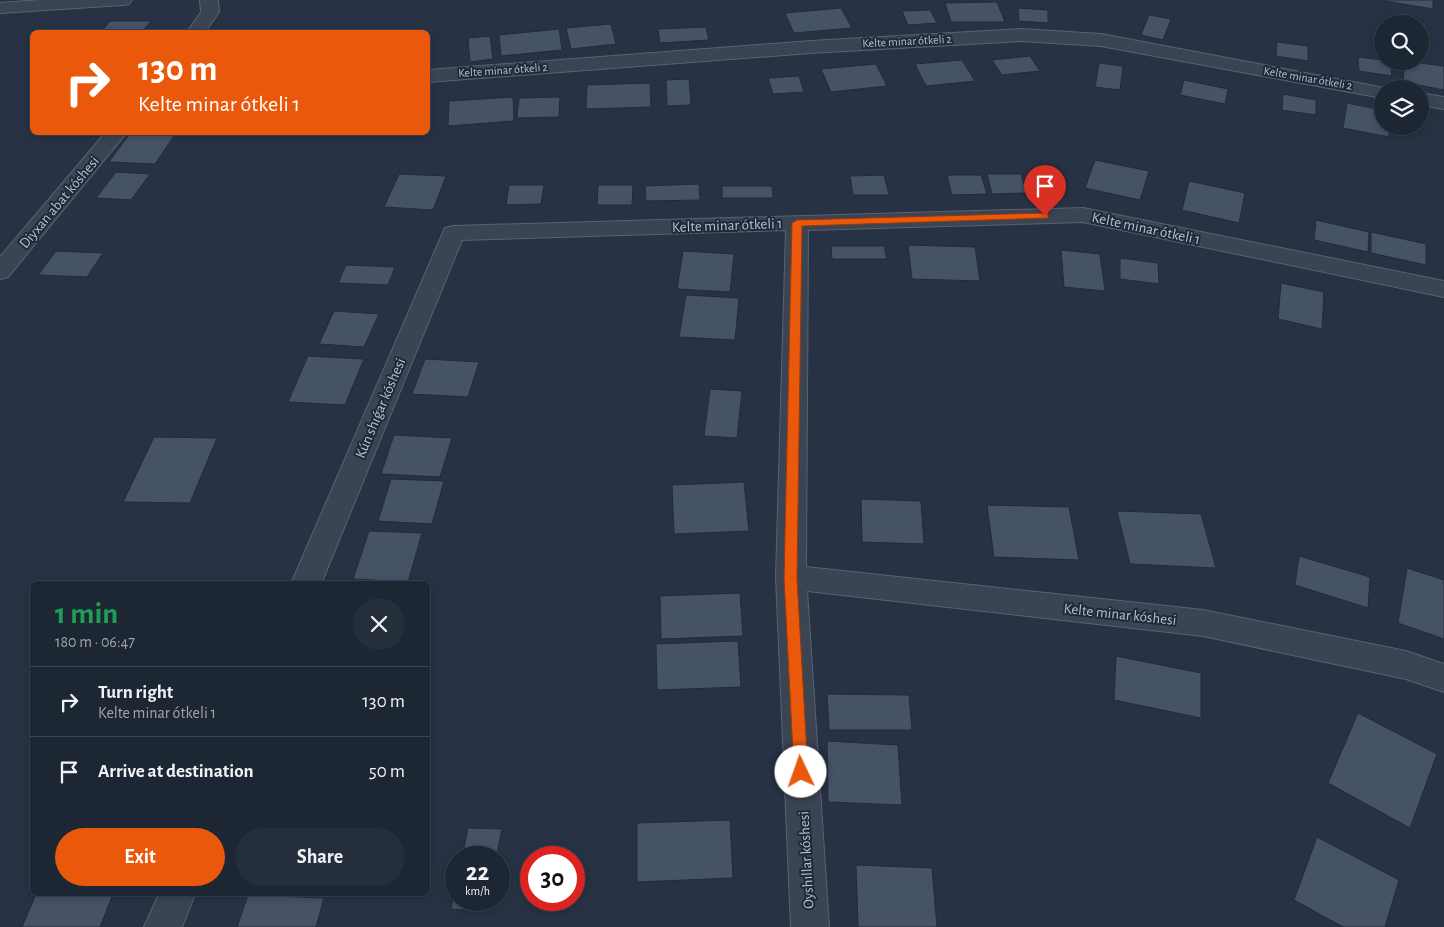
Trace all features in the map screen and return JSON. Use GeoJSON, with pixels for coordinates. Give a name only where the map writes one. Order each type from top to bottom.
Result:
{"type":"FeatureCollection","features":[{"type":"Feature","properties":{"kind":"street"},"geometry":{"type":"LineString","coordinates":[[0,8],[123,0]]}},
{"type":"Feature","properties":{"kind":"street"},"geometry":{"type":"LineString","coordinates":[[197,30],[210,12],[209,0]]}},
{"type":"Feature","properties":{"kind":"street","name":"Kelte minar ótkeli 2"},"geometry":{"type":"LineString","coordinates":[[430,76],[811,47],[1021,34],[1101,40],[1374,91]]}},
{"type":"Feature","properties":{"kind":"street"},"geometry":{"type":"LineString","coordinates":[[1429,100],[1444,103]]}},
{"type":"Feature","properties":{"kind":"street","name":"Diyxan abat kóshesi"},"geometry":{"type":"LineString","coordinates":[[0,272],[114,135]]}},
{"type":"Feature","properties":{"kind":"street","name":"Kelte minar ótkeli 1"},"geometry":{"type":"LineString","coordinates":[[453,233],[1083,215],[1444,289]]}},
{"type":"Feature","properties":{"kind":"street","name":"Oyshıllar kóshesi"},"geometry":{"type":"LineString","coordinates":[[797,223],[791,578],[810,927]]}},
{"type":"Feature","properties":{"kind":"street","name":"Kún shıǵar kóshesi"},"geometry":{"type":"LineString","coordinates":[[307,581],[453,233]]}},
{"type":"Feature","properties":{"kind":"street","name":"Kelte minar kóshesi"},"geometry":{"type":"LineString","coordinates":[[791,578],[1203,623],[1406,665],[1444,678]]}},
{"type":"Feature","properties":{"kind":"street"},"geometry":{"type":"LineString","coordinates":[[163,927],[176,896]]}},
{"type":"Feature","properties":{"kind":"building"},"geometry":{"type":"Polygon","coordinates":[[[1379,0],[1433,0],[1433,9],[1379,0]]]}},
{"type":"Feature","properties":{"kind":"building"},"geometry":{"type":"Polygon","coordinates":[[[997,2],[1005,22],[951,22],[945,3],[997,2]]]}},
{"type":"Feature","properties":{"kind":"building"},"geometry":{"type":"Polygon","coordinates":[[[841,8],[852,28],[794,33],[785,13],[841,8]]]}},
{"type":"Feature","properties":{"kind":"building"},"geometry":{"type":"Polygon","coordinates":[[[1018,8],[1048,10],[1048,23],[1019,21],[1018,8]]]}},
{"type":"Feature","properties":{"kind":"building"},"geometry":{"type":"Polygon","coordinates":[[[930,10],[937,23],[908,25],[902,11],[930,10]]]}},
{"type":"Feature","properties":{"kind":"building"},"geometry":{"type":"Polygon","coordinates":[[[1149,15],[1171,19],[1163,40],[1141,35],[1149,15]]]}},
{"type":"Feature","properties":{"kind":"building"},"geometry":{"type":"Polygon","coordinates":[[[110,21],[151,21],[144,30],[103,30],[110,21]]]}},
{"type":"Feature","properties":{"kind":"building"},"geometry":{"type":"Polygon","coordinates":[[[611,24],[616,44],[571,49],[566,28],[611,24]]]}},
{"type":"Feature","properties":{"kind":"building"},"geometry":{"type":"Polygon","coordinates":[[[706,27],[709,40],[660,43],[658,29],[706,27]]]}},
{"type":"Feature","properties":{"kind":"building"},"geometry":{"type":"Polygon","coordinates":[[[559,29],[562,50],[501,56],[499,35],[559,29]]]}},
{"type":"Feature","properties":{"kind":"building"},"geometry":{"type":"Polygon","coordinates":[[[490,36],[493,59],[470,62],[468,38],[490,36]]]}},
{"type":"Feature","properties":{"kind":"building"},"geometry":{"type":"Polygon","coordinates":[[[1277,42],[1308,46],[1308,61],[1276,56],[1277,42]]]}},
{"type":"Feature","properties":{"kind":"building"},"geometry":{"type":"Polygon","coordinates":[[[1030,56],[1040,71],[1002,75],[992,60],[1030,56]]]}},
{"type":"Feature","properties":{"kind":"building"},"geometry":{"type":"Polygon","coordinates":[[[1358,57],[1374,59],[1374,70],[1391,70],[1392,76],[1359,71],[1358,57]]]}},
{"type":"Feature","properties":{"kind":"building"},"geometry":{"type":"Polygon","coordinates":[[[962,60],[975,81],[926,86],[915,64],[962,60]]]}},
{"type":"Feature","properties":{"kind":"building"},"geometry":{"type":"Polygon","coordinates":[[[1099,63],[1123,66],[1120,90],[1095,87],[1099,63]]]}},
{"type":"Feature","properties":{"kind":"building"},"geometry":{"type":"Polygon","coordinates":[[[876,64],[887,86],[831,92],[821,69],[876,64]]]}},
{"type":"Feature","properties":{"kind":"building"},"geometry":{"type":"Polygon","coordinates":[[[1429,64],[1444,66],[1444,90],[1429,87],[1429,80],[1403,80],[1404,70],[1429,70],[1429,64]]]}},
{"type":"Feature","properties":{"kind":"building"},"geometry":{"type":"Polygon","coordinates":[[[799,76],[804,92],[773,94],[768,78],[799,76]]]}},
{"type":"Feature","properties":{"kind":"building"},"geometry":{"type":"Polygon","coordinates":[[[689,79],[691,105],[667,106],[666,80],[689,79]]]}},
{"type":"Feature","properties":{"kind":"building"},"geometry":{"type":"Polygon","coordinates":[[[1184,80],[1228,89],[1225,104],[1180,95],[1184,80]]]}},
{"type":"Feature","properties":{"kind":"building"},"geometry":{"type":"Polygon","coordinates":[[[650,83],[651,107],[586,109],[587,85],[650,83]]]}},
{"type":"Feature","properties":{"kind":"building"},"geometry":{"type":"Polygon","coordinates":[[[1283,94],[1316,100],[1316,115],[1282,110],[1283,94]]]}},
{"type":"Feature","properties":{"kind":"building"},"geometry":{"type":"Polygon","coordinates":[[[513,97],[514,121],[448,126],[449,101],[513,97]]]}},
{"type":"Feature","properties":{"kind":"building"},"geometry":{"type":"Polygon","coordinates":[[[560,97],[559,117],[517,118],[519,98],[560,97]]]}},
{"type":"Feature","properties":{"kind":"building"},"geometry":{"type":"Polygon","coordinates":[[[1347,103],[1374,108],[1374,134],[1343,128],[1347,103]]]}},
{"type":"Feature","properties":{"kind":"building"},"geometry":{"type":"Polygon","coordinates":[[[129,135],[175,135],[155,164],[109,162],[129,135]]]}},
{"type":"Feature","properties":{"kind":"building"},"geometry":{"type":"Polygon","coordinates":[[[1095,160],[1149,171],[1140,200],[1085,188],[1095,160]]]}},
{"type":"Feature","properties":{"kind":"building"},"geometry":{"type":"Polygon","coordinates":[[[116,172],[150,174],[131,200],[96,198],[116,172]]]}},
{"type":"Feature","properties":{"kind":"building"},"geometry":{"type":"Polygon","coordinates":[[[399,174],[446,176],[433,210],[384,207],[399,174]]]}},
{"type":"Feature","properties":{"kind":"building"},"geometry":{"type":"Polygon","coordinates":[[[987,174],[1021,174],[1027,193],[992,194],[987,174]]]}},
{"type":"Feature","properties":{"kind":"building"},"geometry":{"type":"Polygon","coordinates":[[[884,175],[889,195],[853,195],[850,176],[884,175]]]}},
{"type":"Feature","properties":{"kind":"building"},"geometry":{"type":"Polygon","coordinates":[[[947,175],[981,175],[987,194],[952,195],[947,175]]]}},
{"type":"Feature","properties":{"kind":"building"},"geometry":{"type":"Polygon","coordinates":[[[1189,181],[1245,193],[1239,223],[1182,210],[1189,181]]]}},
{"type":"Feature","properties":{"kind":"building"},"geometry":{"type":"Polygon","coordinates":[[[699,184],[700,200],[646,201],[645,186],[699,184]]]}},
{"type":"Feature","properties":{"kind":"building"},"geometry":{"type":"Polygon","coordinates":[[[509,185],[544,185],[541,204],[506,205],[509,185]]]}},
{"type":"Feature","properties":{"kind":"building"},"geometry":{"type":"Polygon","coordinates":[[[598,185],[633,185],[632,205],[597,205],[598,185]]]}},
{"type":"Feature","properties":{"kind":"building"},"geometry":{"type":"Polygon","coordinates":[[[722,186],[772,186],[773,198],[722,198],[722,186]]]}},
{"type":"Feature","properties":{"kind":"building"},"geometry":{"type":"Polygon","coordinates":[[[1316,220],[1369,232],[1368,252],[1314,240],[1316,220]]]}},
{"type":"Feature","properties":{"kind":"building"},"geometry":{"type":"Polygon","coordinates":[[[1371,232],[1426,244],[1426,265],[1371,253],[1371,232]]]}},
{"type":"Feature","properties":{"kind":"building"},"geometry":{"type":"Polygon","coordinates":[[[908,245],[975,247],[980,281],[912,279],[908,245]]]}},
{"type":"Feature","properties":{"kind":"building"},"geometry":{"type":"Polygon","coordinates":[[[831,246],[884,246],[887,259],[832,259],[831,246]]]}},
{"type":"Feature","properties":{"kind":"building"},"geometry":{"type":"Polygon","coordinates":[[[1061,250],[1100,254],[1105,291],[1064,287],[1061,250]]]}},
{"type":"Feature","properties":{"kind":"building"},"geometry":{"type":"Polygon","coordinates":[[[56,251],[103,253],[87,277],[38,275],[56,251]]]}},
{"type":"Feature","properties":{"kind":"building"},"geometry":{"type":"Polygon","coordinates":[[[683,251],[734,254],[730,292],[677,289],[683,251]]]}},
{"type":"Feature","properties":{"kind":"building"},"geometry":{"type":"Polygon","coordinates":[[[1120,258],[1158,263],[1159,284],[1120,279],[1120,258]]]}},
{"type":"Feature","properties":{"kind":"building"},"geometry":{"type":"Polygon","coordinates":[[[346,265],[395,267],[388,285],[338,283],[346,265]]]}},
{"type":"Feature","properties":{"kind":"building"},"geometry":{"type":"Polygon","coordinates":[[[1281,283],[1324,292],[1322,329],[1278,319],[1281,283]]]}},
{"type":"Feature","properties":{"kind":"building"},"geometry":{"type":"Polygon","coordinates":[[[686,295],[739,298],[735,340],[679,337],[686,295]]]}},
{"type":"Feature","properties":{"kind":"building"},"geometry":{"type":"Polygon","coordinates":[[[334,311],[379,314],[364,347],[319,344],[334,311]]]}},
{"type":"Feature","properties":{"kind":"building"},"geometry":{"type":"Polygon","coordinates":[[[308,356],[364,359],[345,405],[288,402],[308,356]]]}},
{"type":"Feature","properties":{"kind":"building"},"geometry":{"type":"Polygon","coordinates":[[[425,359],[479,362],[468,397],[412,394],[425,359]]]}},
{"type":"Feature","properties":{"kind":"building"},"geometry":{"type":"Polygon","coordinates":[[[710,389],[742,391],[737,438],[704,436],[710,389]]]}},
{"type":"Feature","properties":{"kind":"building"},"geometry":{"type":"Polygon","coordinates":[[[394,435],[452,438],[440,477],[381,474],[394,435]]]}},
{"type":"Feature","properties":{"kind":"building"},"geometry":{"type":"Polygon","coordinates":[[[154,437],[217,438],[190,503],[123,502],[154,437]]]}},
{"type":"Feature","properties":{"kind":"building"},"geometry":{"type":"Polygon","coordinates":[[[391,479],[444,481],[432,524],[378,521],[391,479]]]}},
{"type":"Feature","properties":{"kind":"building"},"geometry":{"type":"Polygon","coordinates":[[[744,482],[749,531],[674,534],[672,485],[744,482]]]}},
{"type":"Feature","properties":{"kind":"building"},"geometry":{"type":"Polygon","coordinates":[[[861,499],[921,501],[924,544],[862,542],[861,499]]]}},
{"type":"Feature","properties":{"kind":"building"},"geometry":{"type":"Polygon","coordinates":[[[987,505],[1069,507],[1079,560],[994,557],[987,505]]]}},
{"type":"Feature","properties":{"kind":"building"},"geometry":{"type":"Polygon","coordinates":[[[1117,511],[1201,514],[1216,568],[1130,564],[1117,511]]]}},
{"type":"Feature","properties":{"kind":"building"},"geometry":{"type":"Polygon","coordinates":[[[369,531],[422,533],[408,581],[353,579],[369,531]]]}},
{"type":"Feature","properties":{"kind":"building"},"geometry":{"type":"Polygon","coordinates":[[[1299,556],[1370,577],[1368,608],[1295,585],[1299,556]]]}},
{"type":"Feature","properties":{"kind":"building"},"geometry":{"type":"Polygon","coordinates":[[[1407,568],[1444,580],[1444,639],[1398,623],[1407,568]]]}},
{"type":"Feature","properties":{"kind":"building"},"geometry":{"type":"Polygon","coordinates":[[[740,593],[743,636],[661,639],[660,596],[740,593]]]}},
{"type":"Feature","properties":{"kind":"building"},"geometry":{"type":"Polygon","coordinates":[[[738,641],[741,687],[657,690],[656,644],[738,641]]]}},
{"type":"Feature","properties":{"kind":"building"},"geometry":{"type":"Polygon","coordinates":[[[1116,656],[1201,673],[1201,718],[1114,700],[1116,656]]]}},
{"type":"Feature","properties":{"kind":"building"},"geometry":{"type":"Polygon","coordinates":[[[827,694],[909,695],[912,730],[829,730],[827,694]]]}},
{"type":"Feature","properties":{"kind":"building"},"geometry":{"type":"Polygon","coordinates":[[[1358,713],[1437,754],[1410,828],[1328,783],[1358,713]]]}},
{"type":"Feature","properties":{"kind":"building"},"geometry":{"type":"Polygon","coordinates":[[[827,741],[898,745],[902,805],[828,802],[827,741]]]}},
{"type":"Feature","properties":{"kind":"building"},"geometry":{"type":"Polygon","coordinates":[[[730,820],[733,878],[637,882],[637,823],[730,820]]]}},
{"type":"Feature","properties":{"kind":"building"},"geometry":{"type":"Polygon","coordinates":[[[468,828],[502,829],[498,846],[464,846],[468,828]]]}},
{"type":"Feature","properties":{"kind":"building"},"geometry":{"type":"Polygon","coordinates":[[[1317,837],[1399,880],[1385,927],[1343,927],[1294,900],[1317,837]]]}},
{"type":"Feature","properties":{"kind":"building"},"geometry":{"type":"Polygon","coordinates":[[[856,865],[932,868],[937,927],[858,927],[856,865]]]}},
{"type":"Feature","properties":{"kind":"building"},"geometry":{"type":"Polygon","coordinates":[[[35,896],[112,896],[100,927],[22,927],[35,896]]]}},
{"type":"Feature","properties":{"kind":"building"},"geometry":{"type":"Polygon","coordinates":[[[248,896],[324,898],[316,927],[237,927],[248,896]]]}},
{"type":"Feature","properties":{"kind":"route"},"geometry":{"type":"LineString","coordinates":[[801,772],[791,578],[797,223],[1045,216]]}}]}
